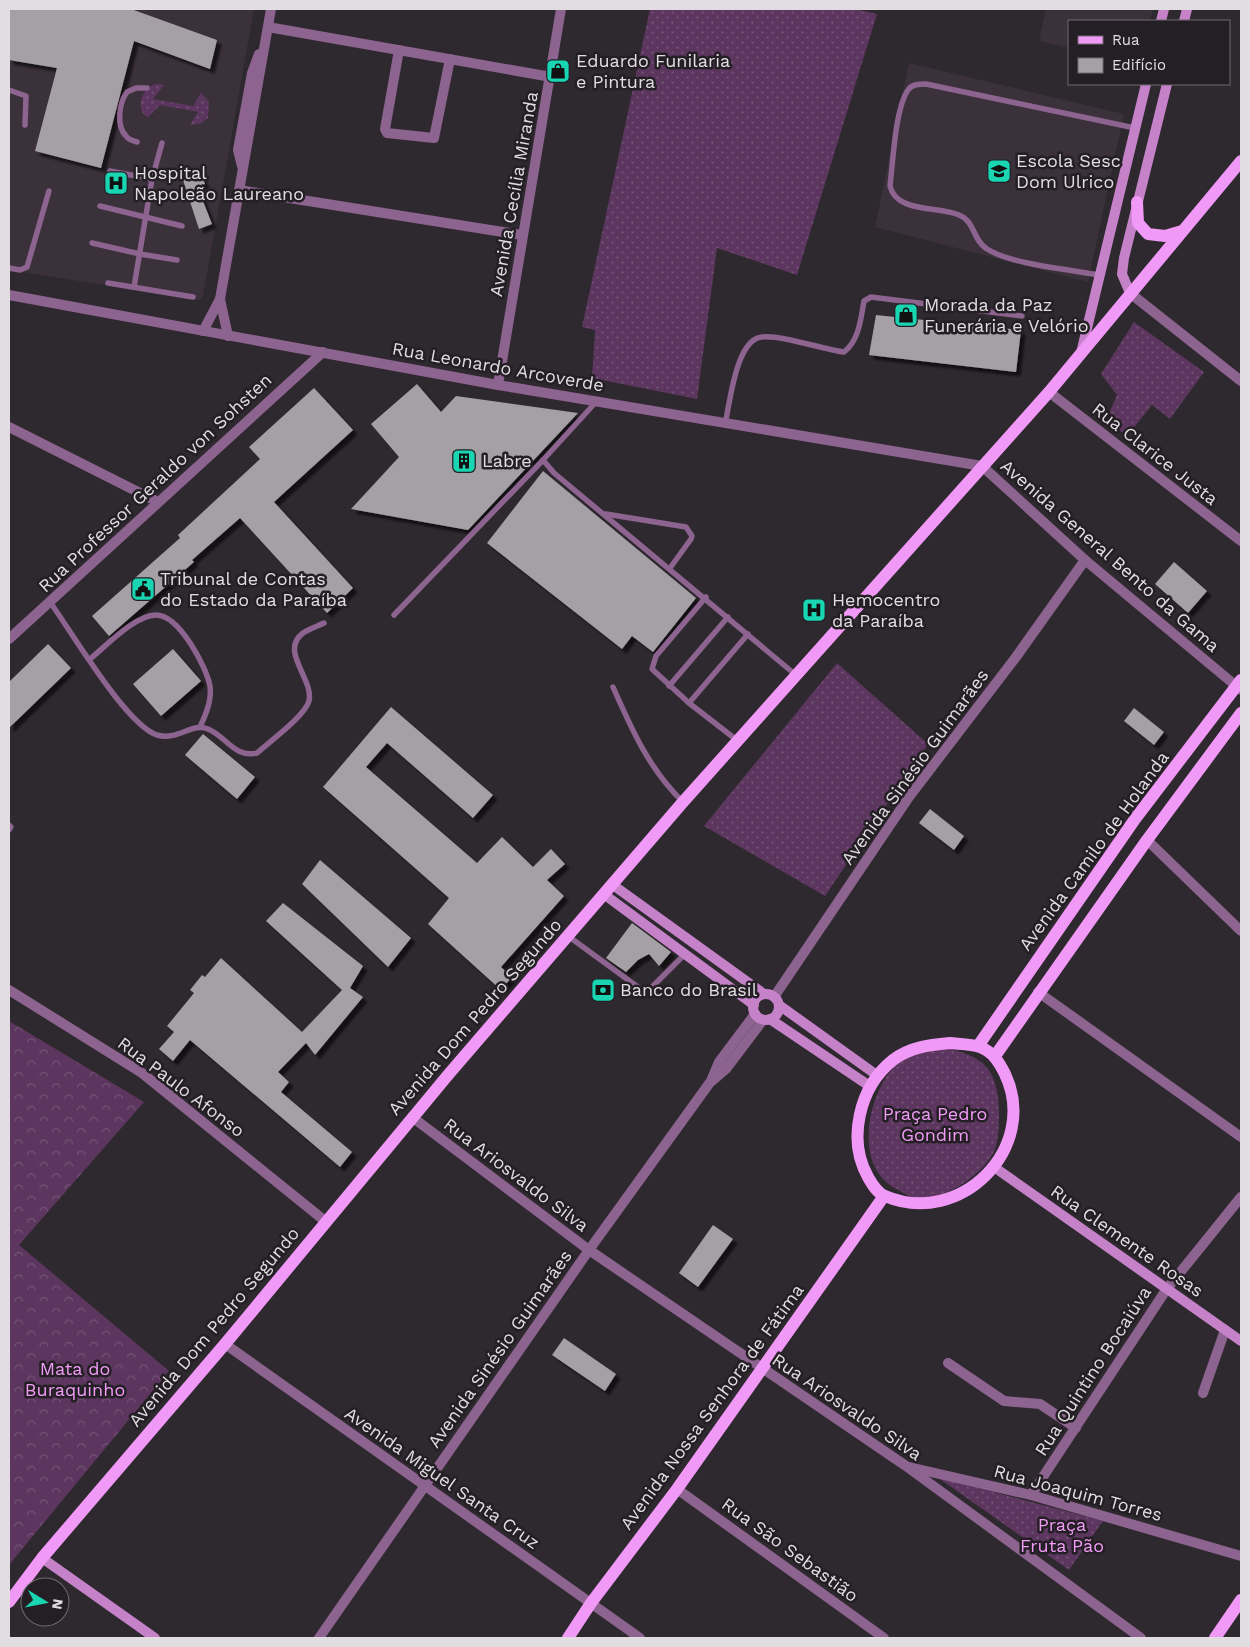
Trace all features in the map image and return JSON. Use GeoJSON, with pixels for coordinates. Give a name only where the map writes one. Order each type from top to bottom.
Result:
{"type":"FeatureCollection","features":[{"type":"Feature","properties":{"kind":"main road"},"geometry":{"type":"LineString","coordinates":[[1081,353],[1146,85]]}},
{"type":"Feature","properties":{"kind":"main road"},"geometry":{"type":"LineString","coordinates":[[1130,293],[1122,274],[1137,202],[1167,85]]}},
{"type":"Feature","properties":{"kind":"main road","name":"Avenida Dom Pedro Segundo"},"geometry":{"type":"LineString","coordinates":[[9,1602],[42,1558],[225,1344],[412,1117],[684,802],[1049,392],[1241,162]]}},
{"type":"Feature","properties":{"kind":"main road"},"geometry":{"type":"LineString","coordinates":[[1137,202],[1138,223],[1148,234],[1165,236],[1182,231]]}},
{"type":"Feature","properties":{"kind":"main road","name":"Avenida Camilo de Holanda"},"geometry":{"type":"LineString","coordinates":[[978,1046],[1135,819],[1240,685]]}},
{"type":"Feature","properties":{"kind":"main road","name":"Avenida Camilo de Holanda"},"geometry":{"type":"LineString","coordinates":[[995,1056],[1038,992],[1147,840],[1241,713]]}},
{"type":"Feature","properties":{"kind":"main road"},"geometry":{"type":"LineString","coordinates":[[609,890],[772,999],[878,1076]]}},
{"type":"Feature","properties":{"kind":"main road"},"geometry":{"type":"LineString","coordinates":[[609,890],[684,955],[761,1014],[872,1087]]}},
{"type":"Feature","properties":{"kind":"main road"},"geometry":{"type":"LineString","coordinates":[[761,1014],[759,996],[772,999]]}},
{"type":"Feature","properties":{"kind":"main road"},"geometry":{"type":"LineString","coordinates":[[761,1014],[777,1015],[772,999]]}},
{"type":"Feature","properties":{"kind":"main road"},"geometry":{"type":"LineString","coordinates":[[950,1043],[978,1046],[995,1056],[1010,1085],[1013,1113],[1008,1142],[994,1167],[972,1187],[942,1202],[914,1203],[884,1196],[873,1186],[865,1171],[856,1141],[861,1112],[878,1076],[892,1061],[907,1051],[920,1046],[950,1043]]}},
{"type":"Feature","properties":{"kind":"main road","name":"Rua Clemente Rosas"},"geometry":{"type":"LineString","coordinates":[[994,1167],[1166,1290],[1241,1340]]}},
{"type":"Feature","properties":{"kind":"main road","name":"Avenida Nossa Senhora de Fátima"},"geometry":{"type":"LineString","coordinates":[[568,1638],[591,1604],[677,1489],[884,1196]]}},
{"type":"Feature","properties":{"kind":"main road"},"geometry":{"type":"LineString","coordinates":[[42,1558],[154,1638]]}},
{"type":"Feature","properties":{"kind":"main road"},"geometry":{"type":"LineString","coordinates":[[1215,1638],[1241,1600]]}},
{"type":"Feature","properties":{"kind":"street"},"geometry":{"type":"LineString","coordinates":[[203,331],[220,299],[242,170],[238,150],[252,73],[267,32],[271,9]]}},
{"type":"Feature","properties":{"kind":"street","name":"Avenida Cecília Miranda"},"geometry":{"type":"LineString","coordinates":[[498,385],[561,9]]}},
{"type":"Feature","properties":{"kind":"street"},"geometry":{"type":"LineString","coordinates":[[267,32],[400,50],[551,76]]}},
{"type":"Feature","properties":{"kind":"street"},"geometry":{"type":"LineString","coordinates":[[400,50],[385,129],[387,133],[434,138],[450,60]]}},
{"type":"Feature","properties":{"kind":"street"},"geometry":{"type":"LineString","coordinates":[[239,190],[522,236]]}},
{"type":"Feature","properties":{"kind":"street"},"geometry":{"type":"LineString","coordinates":[[1130,293],[1241,381]]}},
{"type":"Feature","properties":{"kind":"street","name":"Rua Leonardo Arcoverde"},"geometry":{"type":"LineString","coordinates":[[9,295],[498,385],[982,466]]}},
{"type":"Feature","properties":{"kind":"street"},"geometry":{"type":"LineString","coordinates":[[220,299],[228,336]]}},
{"type":"Feature","properties":{"kind":"street","name":"Rua Professor Geraldo von Sohsten"},"geometry":{"type":"LineString","coordinates":[[9,639],[323,352]]}},
{"type":"Feature","properties":{"kind":"street","name":"Rua Clarice Justa"},"geometry":{"type":"LineString","coordinates":[[1049,392],[1241,541]]}},
{"type":"Feature","properties":{"kind":"street"},"geometry":{"type":"LineString","coordinates":[[9,427],[158,502]]}},
{"type":"Feature","properties":{"kind":"street","name":"Avenida General Bento da Gama"},"geometry":{"type":"LineString","coordinates":[[982,466],[1085,560],[1240,685]]}},
{"type":"Feature","properties":{"kind":"street","name":"Avenida Sinésio Guimarães"},"geometry":{"type":"LineString","coordinates":[[772,999],[909,797],[1016,658],[1085,560]]}},
{"type":"Feature","properties":{"kind":"street"},"geometry":{"type":"LineString","coordinates":[[1147,840],[1241,931]]}},
{"type":"Feature","properties":{"kind":"street","name":"Rua Paulo Afonso"},"geometry":{"type":"LineString","coordinates":[[9,990],[142,1073],[325,1221]]}},
{"type":"Feature","properties":{"kind":"street"},"geometry":{"type":"LineString","coordinates":[[1038,992],[1241,1137]]}},
{"type":"Feature","properties":{"kind":"street","name":"Avenida Sinésio Guimarães"},"geometry":{"type":"LineString","coordinates":[[319,1638],[589,1250],[712,1081],[719,1062],[761,1014]]}},
{"type":"Feature","properties":{"kind":"street","name":"Rua Ariosvaldo Silva"},"geometry":{"type":"LineString","coordinates":[[412,1117],[589,1250],[906,1466],[1141,1638]]}},
{"type":"Feature","properties":{"kind":"street","name":"Rua Quintino Bocaiúva"},"geometry":{"type":"LineString","coordinates":[[1031,1494],[1166,1290],[1241,1197]]}},
{"type":"Feature","properties":{"kind":"street"},"geometry":{"type":"LineString","coordinates":[[1203,1393],[1225,1330]]}},
{"type":"Feature","properties":{"kind":"street","name":"Avenida Miguel Santa Cruz"},"geometry":{"type":"LineString","coordinates":[[225,1344],[640,1638]]}},
{"type":"Feature","properties":{"kind":"street"},"geometry":{"type":"LineString","coordinates":[[948,1363],[1004,1401],[1040,1404],[1076,1428]]}},
{"type":"Feature","properties":{"kind":"street","name":"Rua Joaquim Torres"},"geometry":{"type":"LineString","coordinates":[[906,1466],[1031,1494],[1241,1556]]}},
{"type":"Feature","properties":{"kind":"street","name":"Rua São Sebastião"},"geometry":{"type":"LineString","coordinates":[[677,1489],[884,1638]]}},
{"type":"Feature","properties":{"kind":"lane"},"geometry":{"type":"LineString","coordinates":[[1099,274],[1007,258],[986,249],[979,241],[967,219],[958,214],[906,204],[896,199],[892,194],[890,186],[899,115],[908,90],[915,85],[926,84],[1135,128]]}},
{"type":"Feature","properties":{"kind":"lane"},"geometry":{"type":"LineString","coordinates":[[137,142],[126,136],[120,125],[120,113],[127,92],[136,88],[147,88]]}},
{"type":"Feature","properties":{"kind":"lane"},"geometry":{"type":"LineString","coordinates":[[9,90],[26,96],[25,125]]}},
{"type":"Feature","properties":{"kind":"lane"},"geometry":{"type":"LineString","coordinates":[[134,287],[152,179],[162,144]]}},
{"type":"Feature","properties":{"kind":"lane"},"geometry":{"type":"LineString","coordinates":[[110,171],[152,179]]}},
{"type":"Feature","properties":{"kind":"lane"},"geometry":{"type":"LineString","coordinates":[[9,268],[20,270],[27,267],[49,191]]}},
{"type":"Feature","properties":{"kind":"lane"},"geometry":{"type":"LineString","coordinates":[[100,206],[182,226]]}},
{"type":"Feature","properties":{"kind":"lane"},"geometry":{"type":"LineString","coordinates":[[92,243],[177,260]]}},
{"type":"Feature","properties":{"kind":"lane"},"geometry":{"type":"LineString","coordinates":[[108,283],[193,297]]}},
{"type":"Feature","properties":{"kind":"lane"},"geometry":{"type":"LineString","coordinates":[[725,424],[738,362],[751,341],[760,337],[776,338],[844,352],[851,347],[858,330],[864,301],[871,297],[1022,316]]}},
{"type":"Feature","properties":{"kind":"lane"},"geometry":{"type":"LineString","coordinates":[[394,615],[596,402]]}},
{"type":"Feature","properties":{"kind":"lane"},"geometry":{"type":"LineString","coordinates":[[543,460],[554,473],[706,597],[798,676]]}},
{"type":"Feature","properties":{"kind":"lane"},"geometry":{"type":"LineString","coordinates":[[604,514],[686,527],[692,536],[691,539],[670,568]]}},
{"type":"Feature","properties":{"kind":"lane"},"geometry":{"type":"LineString","coordinates":[[706,597],[654,660],[652,669],[654,673],[689,703],[739,742]]}},
{"type":"Feature","properties":{"kind":"lane"},"geometry":{"type":"LineString","coordinates":[[50,602],[123,708],[154,734],[170,738],[200,726],[209,729],[240,753],[248,755],[257,753],[302,713],[309,703],[309,685],[294,653],[296,643],[302,634],[324,623]]}},
{"type":"Feature","properties":{"kind":"lane"},"geometry":{"type":"LineString","coordinates":[[90,659],[144,617],[158,615],[169,620],[184,634],[200,658],[210,687],[208,708],[200,726]]}},
{"type":"Feature","properties":{"kind":"lane"},"geometry":{"type":"LineString","coordinates":[[669,686],[728,617]]}},
{"type":"Feature","properties":{"kind":"lane"},"geometry":{"type":"LineString","coordinates":[[689,703],[748,634]]}},
{"type":"Feature","properties":{"kind":"lane"},"geometry":{"type":"LineString","coordinates":[[613,688],[641,749],[656,773],[684,802]]}},
{"type":"Feature","properties":{"kind":"lane"},"geometry":{"type":"LineString","coordinates":[[9,825],[11,827],[9,830]]}},
{"type":"Feature","properties":{"kind":"lane"},"geometry":{"type":"LineString","coordinates":[[568,936],[646,993],[684,955]]}},
{"type":"Feature","properties":{"kind":"shaded area","name":"Hospital Napoleão Laureano"},"geometry":{"type":"Polygon","coordinates":[[[9,9],[254,9],[203,296],[200,300],[9,270],[9,9]]]}},
{"type":"Feature","properties":{"kind":"shaded area"},"geometry":{"type":"Polygon","coordinates":[[[1046,9],[1153,9],[1150,20],[1068,20],[1068,48],[1039,41],[1046,9]]]}},
{"type":"Feature","properties":{"kind":"shaded area","name":"Escola Sesc Dom Ulrico"},"geometry":{"type":"Polygon","coordinates":[[[909,63],[1124,114],[1088,282],[875,227],[909,63]]]}},
{"type":"Feature","properties":{"kind":"green space"},"geometry":{"type":"Polygon","coordinates":[[[650,9],[855,9],[877,14],[797,275],[717,248],[697,399],[592,378],[595,330],[582,327],[650,9]]]}},
{"type":"Feature","properties":{"kind":"green space"},"geometry":{"type":"Polygon","coordinates":[[[156,84],[164,85],[153,99],[193,106],[201,93],[209,102],[208,118],[199,124],[190,125],[198,112],[160,105],[148,117],[144,115],[141,106],[142,97],[144,92],[156,84]]]}},
{"type":"Feature","properties":{"kind":"green space"},"geometry":{"type":"Polygon","coordinates":[[[1134,322],[1204,372],[1170,419],[1152,405],[1128,435],[1105,423],[1117,395],[1101,374],[1134,322]]]}},
{"type":"Feature","properties":{"kind":"green space"},"geometry":{"type":"Polygon","coordinates":[[[837,663],[928,744],[825,896],[704,826],[837,663]]]}},
{"type":"Feature","properties":{"kind":"green space","name":"Mata do Buraquinho"},"geometry":{"type":"Polygon","coordinates":[[[9,1021],[144,1102],[19,1245],[169,1371],[9,1565],[9,1021]]]}},
{"type":"Feature","properties":{"kind":"green space","name":"Praça Pedro Gondim"},"geometry":{"type":"Polygon","coordinates":[[[945,1048],[970,1055],[987,1067],[992,1075],[998,1098],[999,1121],[997,1140],[990,1158],[973,1176],[962,1184],[938,1196],[915,1199],[887,1183],[880,1176],[874,1166],[869,1149],[869,1124],[880,1088],[886,1077],[898,1063],[917,1054],[945,1048]]]}},
{"type":"Feature","properties":{"kind":"green space","name":"Praça Fruta Pão"},"geometry":{"type":"Polygon","coordinates":[[[937,1477],[1103,1521],[1069,1570],[937,1477]]]}},
{"type":"Feature","properties":{"kind":"building"},"geometry":{"type":"Polygon","coordinates":[[[9,9],[131,9],[217,40],[210,69],[134,41],[101,168],[35,151],[57,68],[9,60],[9,9]]]}},
{"type":"Feature","properties":{"kind":"building"},"geometry":{"type":"Polygon","coordinates":[[[200,171],[205,184],[197,186],[212,224],[199,229],[182,177],[200,171]]]}},
{"type":"Feature","properties":{"kind":"building"},"geometry":{"type":"Polygon","coordinates":[[[876,315],[1021,330],[1016,372],[869,355],[876,315]]]}},
{"type":"Feature","properties":{"kind":"building","name":"Labre"},"geometry":{"type":"Polygon","coordinates":[[[417,384],[441,412],[456,396],[578,413],[468,530],[351,509],[399,457],[371,424],[417,384]]]}},
{"type":"Feature","properties":{"kind":"building"},"geometry":{"type":"Polygon","coordinates":[[[314,388],[353,430],[274,502],[353,588],[327,613],[240,518],[192,560],[194,562],[109,636],[92,616],[180,538],[178,535],[260,459],[249,447],[314,388]]]}},
{"type":"Feature","properties":{"kind":"building"},"geometry":{"type":"Polygon","coordinates":[[[543,471],[696,598],[653,652],[632,636],[622,649],[487,543],[543,471]]]}},
{"type":"Feature","properties":{"kind":"building"},"geometry":{"type":"Polygon","coordinates":[[[1174,562],[1207,591],[1188,613],[1155,584],[1174,562]]]}},
{"type":"Feature","properties":{"kind":"building"},"geometry":{"type":"Polygon","coordinates":[[[48,644],[71,668],[9,728],[9,682],[48,644]]]}},
{"type":"Feature","properties":{"kind":"building"},"geometry":{"type":"Polygon","coordinates":[[[173,649],[201,681],[161,716],[133,684],[173,649]]]}},
{"type":"Feature","properties":{"kind":"building"},"geometry":{"type":"Polygon","coordinates":[[[391,707],[493,795],[473,818],[387,743],[366,767],[477,863],[502,837],[533,867],[551,849],[565,864],[547,880],[564,896],[501,967],[512,977],[501,990],[428,924],[449,898],[323,787],[391,707]]]}},
{"type":"Feature","properties":{"kind":"building"},"geometry":{"type":"Polygon","coordinates":[[[1134,708],[1164,732],[1154,745],[1124,721],[1134,708]]]}},
{"type":"Feature","properties":{"kind":"building"},"geometry":{"type":"Polygon","coordinates":[[[203,734],[255,777],[237,799],[185,755],[203,734]]]}},
{"type":"Feature","properties":{"kind":"building"},"geometry":{"type":"Polygon","coordinates":[[[930,809],[964,836],[954,850],[919,823],[930,809]]]}},
{"type":"Feature","properties":{"kind":"building"},"geometry":{"type":"Polygon","coordinates":[[[320,860],[411,938],[388,967],[302,884],[320,860]]]}},
{"type":"Feature","properties":{"kind":"building"},"geometry":{"type":"Polygon","coordinates":[[[283,903],[363,966],[350,988],[363,997],[315,1055],[306,1043],[278,1072],[289,1082],[281,1092],[352,1152],[340,1167],[190,1040],[173,1061],[159,1049],[174,1032],[167,1026],[194,993],[190,990],[202,975],[205,977],[221,958],[302,1032],[342,990],[266,921],[283,903]]]}},
{"type":"Feature","properties":{"kind":"building"},"geometry":{"type":"Polygon","coordinates":[[[632,923],[671,952],[659,966],[649,954],[638,960],[626,972],[606,958],[632,923]]]}},
{"type":"Feature","properties":{"kind":"building"},"geometry":{"type":"Polygon","coordinates":[[[713,1225],[733,1239],[698,1287],[679,1273],[713,1225]]]}},
{"type":"Feature","properties":{"kind":"building"},"geometry":{"type":"Polygon","coordinates":[[[564,1338],[616,1374],[605,1391],[552,1355],[564,1338]]]}},
{"type":"Feature","properties":{"kind":"place","name":"Eduardo Funilaria e Pintura"},"geometry":{"type":"Point","coordinates":[558,71]}},
{"type":"Feature","properties":{"kind":"place","name":"Escola Sesc Dom Ulrico"},"geometry":{"type":"Point","coordinates":[999,171]}},
{"type":"Feature","properties":{"kind":"place","name":"Hospital Napoleão Laureano"},"geometry":{"type":"Point","coordinates":[116,183]}},
{"type":"Feature","properties":{"kind":"place","name":"Morada da Paz Funerária e Velório"},"geometry":{"type":"Point","coordinates":[906,315]}},
{"type":"Feature","properties":{"kind":"place","name":"Labre"},"geometry":{"type":"Point","coordinates":[464,461]}},
{"type":"Feature","properties":{"kind":"place","name":"Tribunal de Contas do Estado da Paraíba"},"geometry":{"type":"Point","coordinates":[143,589]}},
{"type":"Feature","properties":{"kind":"place","name":"Hemocentro da Paraíba"},"geometry":{"type":"Point","coordinates":[814,610]}},
{"type":"Feature","properties":{"kind":"place","name":"Banco do Brasil"},"geometry":{"type":"Point","coordinates":[603,990]}}]}
